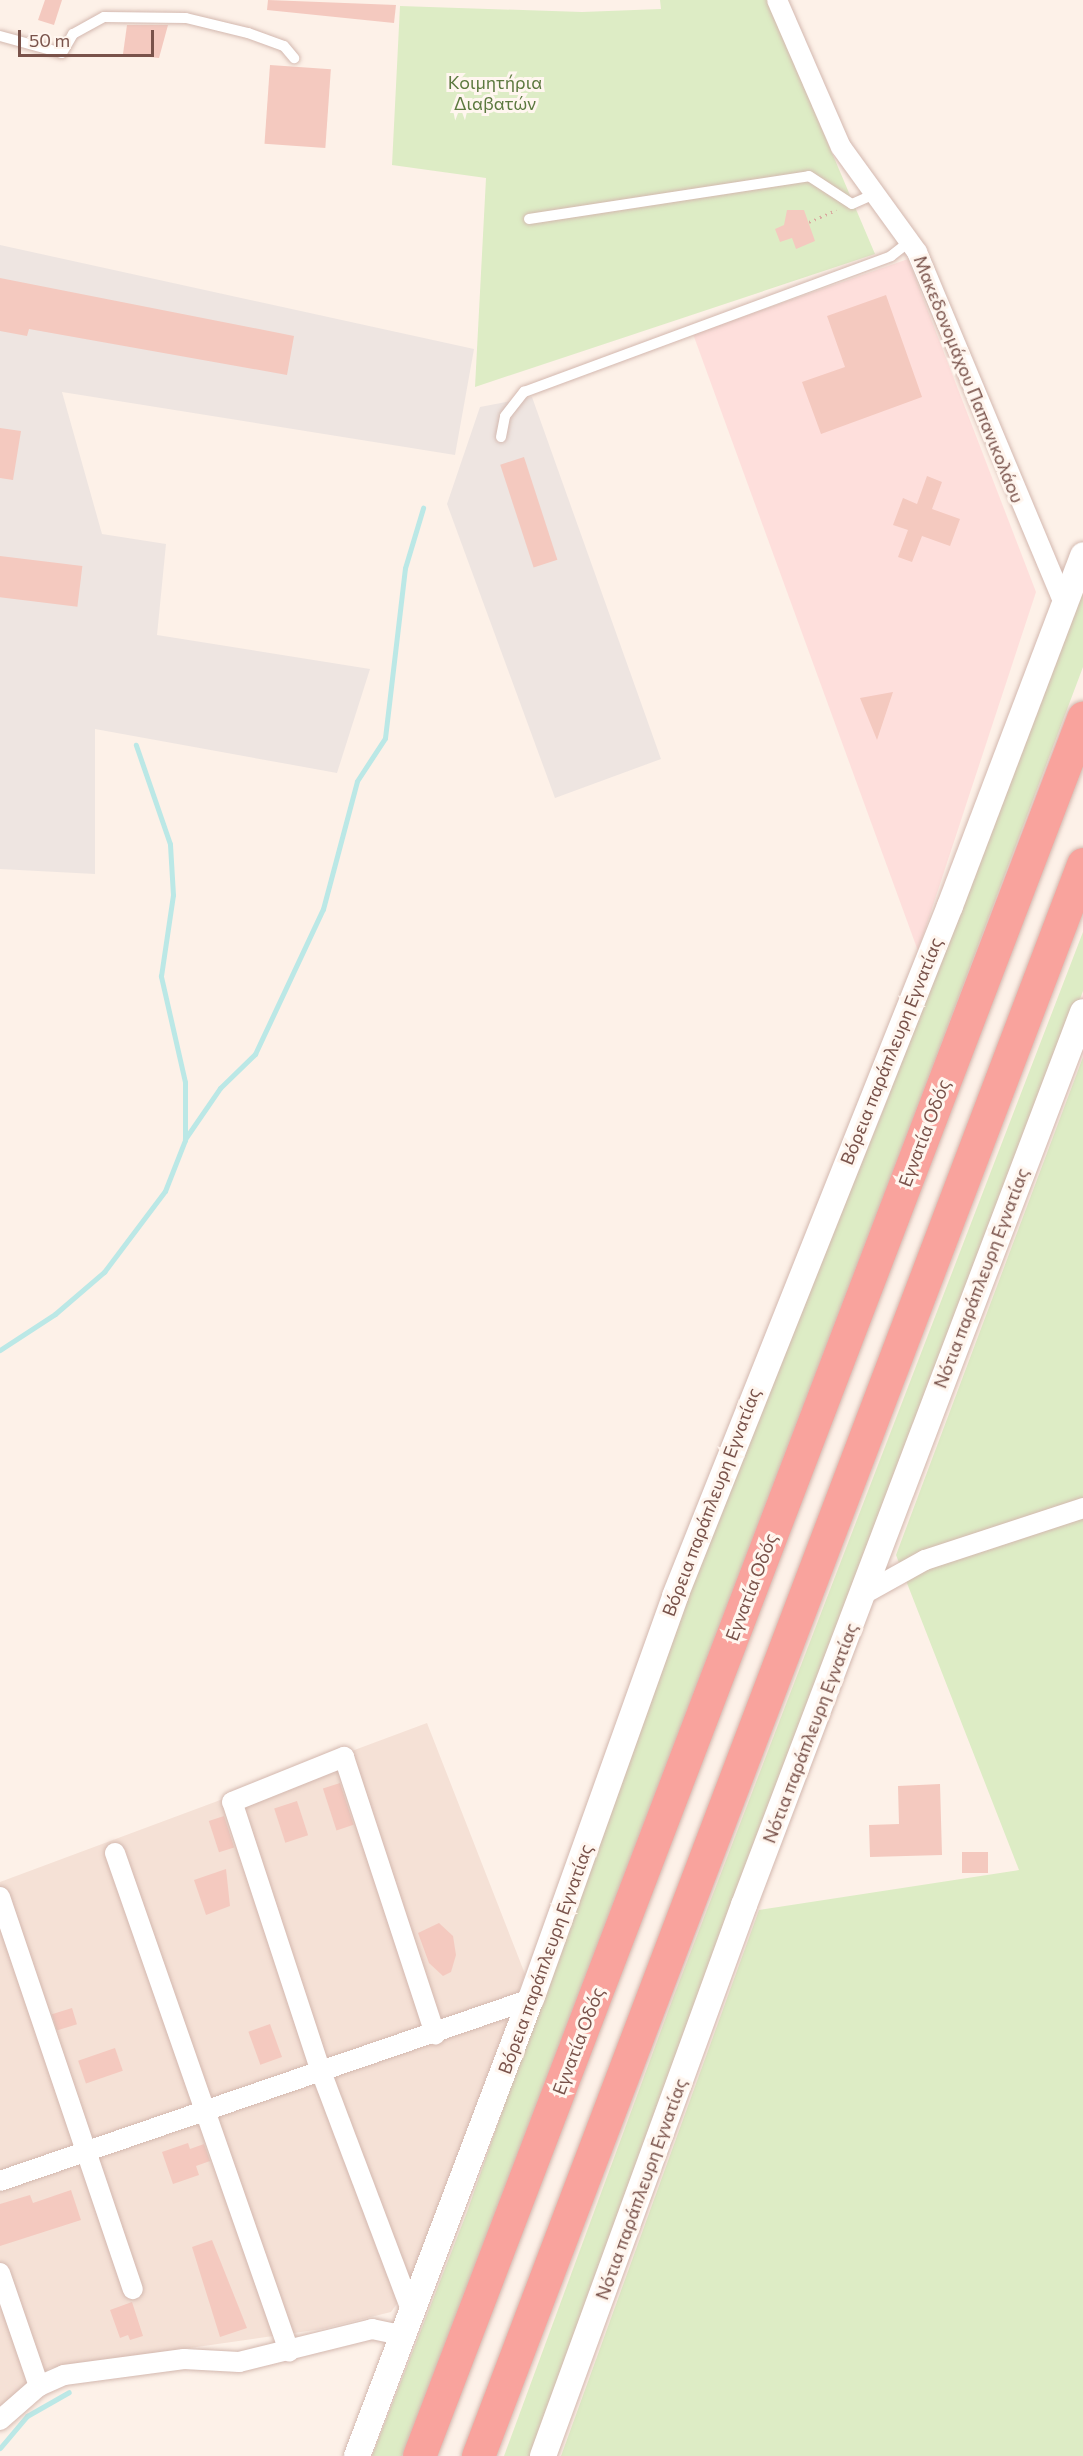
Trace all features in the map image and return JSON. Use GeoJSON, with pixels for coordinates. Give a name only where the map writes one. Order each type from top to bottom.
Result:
{"type":"FeatureCollection","features":[{"type":"Feature","properties":{"kind":"highway","name":"Εγνατία Οδός"},"geometry":{"type":"LineString","coordinates":[[419,2456],[1083,718]]}},
{"type":"Feature","properties":{"kind":"highway"},"geometry":{"type":"LineString","coordinates":[[478,2456],[1083,864]]}},
{"type":"Feature","properties":{"kind":"street","name":"Μακεδονομάχου Παπανικολάου"},"geometry":{"type":"LineString","coordinates":[[777,0],[841,147],[877,193],[910,242],[1065,606]]}},
{"type":"Feature","properties":{"kind":"street","name":"Βόρεια παράπλευρη Εγνατίας"},"geometry":{"type":"LineString","coordinates":[[357,2456],[409,2325],[531,1999],[675,1596],[1065,606],[1083,555]]}},
{"type":"Feature","properties":{"kind":"street","name":"Νότια παράπλευρη Εγνατίας"},"geometry":{"type":"LineString","coordinates":[[543,2456],[862,1595],[1083,1012]]}},
{"type":"Feature","properties":{"kind":"street"},"geometry":{"type":"LineString","coordinates":[[862,1595],[925,1560],[1083,1508]]}},
{"type":"Feature","properties":{"kind":"street"},"geometry":{"type":"LineString","coordinates":[[0,2420],[39,2386],[64,2375],[141,2363],[203,2358],[239,2362],[372,2330],[409,2325],[321,2072],[232,1802],[344,1757],[435,2034]]}},
{"type":"Feature","properties":{"kind":"street"},"geometry":{"type":"LineString","coordinates":[[115,1853],[289,2351]]}},
{"type":"Feature","properties":{"kind":"street"},"geometry":{"type":"LineString","coordinates":[[0,1897],[84,2153],[133,2289]]}},
{"type":"Feature","properties":{"kind":"street"},"geometry":{"type":"LineString","coordinates":[[0,2181],[435,2034],[531,1999]]}},
{"type":"Feature","properties":{"kind":"street"},"geometry":{"type":"LineString","coordinates":[[0,2273],[39,2386]]}},
{"type":"Feature","properties":{"kind":"lane"},"geometry":{"type":"LineString","coordinates":[[0,36],[62,53],[73,34],[104,17],[186,18],[248,33],[284,46],[294,58]]}},
{"type":"Feature","properties":{"kind":"lane"},"geometry":{"type":"LineString","coordinates":[[529,219],[809,176],[852,204],[877,193]]}},
{"type":"Feature","properties":{"kind":"lane"},"geometry":{"type":"LineString","coordinates":[[501,437],[505,416],[524,392],[891,255],[910,242]]}},
{"type":"Feature","properties":{"kind":"path"},"geometry":{"type":"LineString","coordinates":[[809,222],[852,204]]}},
{"type":"Feature","properties":{"kind":"shaded area"},"geometry":{"type":"Polygon","coordinates":[[[0,245],[474,349],[455,455],[62,392],[102,534],[166,544],[157,635],[370,669],[337,773],[95,729],[95,874],[0,869],[0,245]]]}},
{"type":"Feature","properties":{"kind":"shaded area"},"geometry":{"type":"Polygon","coordinates":[[[908,259],[1036,592],[918,951],[693,334],[908,259]]]}},
{"type":"Feature","properties":{"kind":"shaded area"},"geometry":{"type":"Polygon","coordinates":[[[532,397],[661,759],[555,798],[447,504],[480,407],[532,397]]]}},
{"type":"Feature","properties":{"kind":"shaded area"},"geometry":{"type":"Polygon","coordinates":[[[427,1723],[525,1974],[414,2280],[391,2312],[322,2329],[50,2368],[0,2407],[0,1882],[427,1723]]]}},
{"type":"Feature","properties":{"kind":"green space","name":"Κοιμητήρια Διαβατών"},"geometry":{"type":"Polygon","coordinates":[[[660,0],[767,0],[875,254],[475,387],[486,178],[392,165],[400,6],[582,12],[661,9],[660,0]]]}},
{"type":"Feature","properties":{"kind":"green space"},"geometry":{"type":"Polygon","coordinates":[[[1083,583],[1083,667],[920,1100],[402,2456],[372,2456],[467,2212],[666,1644],[884,1108],[1083,583]]]}},
{"type":"Feature","properties":{"kind":"green space"},"geometry":{"type":"Polygon","coordinates":[[[1083,932],[1083,991],[530,2456],[504,2456],[673,1998],[1083,932]]]}},
{"type":"Feature","properties":{"kind":"green space"},"geometry":{"type":"Polygon","coordinates":[[[1083,1057],[1083,2456],[561,2456],[759,1910],[1019,1870],[896,1555],[1083,1057]]]}},
{"type":"Feature","properties":{"kind":"building"},"geometry":{"type":"Polygon","coordinates":[[[45,0],[62,0],[54,25],[38,20],[45,0]]]}},
{"type":"Feature","properties":{"kind":"building"},"geometry":{"type":"Polygon","coordinates":[[[268,0],[396,5],[394,23],[267,10],[268,0]]]}},
{"type":"Feature","properties":{"kind":"building"},"geometry":{"type":"Polygon","coordinates":[[[127,25],[168,25],[159,58],[123,54],[127,25]]]}},
{"type":"Feature","properties":{"kind":"building"},"geometry":{"type":"Polygon","coordinates":[[[270,65],[331,69],[325,148],[264,144],[270,65]]]}},
{"type":"Feature","properties":{"kind":"building"},"geometry":{"type":"Polygon","coordinates":[[[787,210],[804,210],[815,241],[796,249],[792,238],[780,242],[775,229],[784,225],[787,210]]]}},
{"type":"Feature","properties":{"kind":"building"},"geometry":{"type":"Polygon","coordinates":[[[0,278],[294,336],[287,375],[29,329],[27,336],[0,331],[0,278]]]}},
{"type":"Feature","properties":{"kind":"building"},"geometry":{"type":"Polygon","coordinates":[[[886,295],[922,397],[821,434],[802,382],[845,367],[827,316],[886,295]]]}},
{"type":"Feature","properties":{"kind":"building"},"geometry":{"type":"Polygon","coordinates":[[[0,428],[21,431],[13,480],[0,478],[0,428]]]}},
{"type":"Feature","properties":{"kind":"building"},"geometry":{"type":"Polygon","coordinates":[[[524,457],[557,560],[534,567],[500,465],[524,457]]]}},
{"type":"Feature","properties":{"kind":"building"},"geometry":{"type":"Polygon","coordinates":[[[927,476],[942,482],[932,509],[960,519],[950,546],[922,536],[912,562],[898,557],[908,530],[893,525],[903,498],[917,504],[927,476]]]}},
{"type":"Feature","properties":{"kind":"building"},"geometry":{"type":"Polygon","coordinates":[[[0,556],[82,566],[77,607],[0,597],[0,556]]]}},
{"type":"Feature","properties":{"kind":"building"},"geometry":{"type":"Polygon","coordinates":[[[893,692],[877,740],[860,698],[893,692]]]}},
{"type":"Feature","properties":{"kind":"building"},"geometry":{"type":"Polygon","coordinates":[[[340,1783],[354,1825],[336,1830],[323,1789],[340,1783]]]}},
{"type":"Feature","properties":{"kind":"building"},"geometry":{"type":"Polygon","coordinates":[[[940,1784],[942,1855],[870,1857],[869,1825],[899,1824],[898,1786],[940,1784]]]}},
{"type":"Feature","properties":{"kind":"building"},"geometry":{"type":"Polygon","coordinates":[[[297,1801],[308,1835],[285,1843],[274,1808],[297,1801]]]}},
{"type":"Feature","properties":{"kind":"building"},"geometry":{"type":"Polygon","coordinates":[[[224,1816],[234,1847],[219,1852],[209,1821],[224,1816]]]}},
{"type":"Feature","properties":{"kind":"building"},"geometry":{"type":"Polygon","coordinates":[[[962,1852],[988,1852],[988,1873],[962,1873],[962,1852]]]}},
{"type":"Feature","properties":{"kind":"building"},"geometry":{"type":"Polygon","coordinates":[[[226,1869],[230,1906],[206,1915],[194,1880],[226,1869]]]}},
{"type":"Feature","properties":{"kind":"building"},"geometry":{"type":"Polygon","coordinates":[[[439,1923],[453,1936],[456,1955],[451,1972],[443,1976],[429,1963],[418,1933],[439,1923]]]}},
{"type":"Feature","properties":{"kind":"building"},"geometry":{"type":"Polygon","coordinates":[[[72,2008],[77,2024],[57,2030],[52,2014],[72,2008]]]}},
{"type":"Feature","properties":{"kind":"building"},"geometry":{"type":"Polygon","coordinates":[[[270,2024],[282,2057],[260,2065],[248,2032],[270,2024]]]}},
{"type":"Feature","properties":{"kind":"building"},"geometry":{"type":"Polygon","coordinates":[[[115,2048],[123,2071],[86,2083],[78,2061],[115,2048]]]}},
{"type":"Feature","properties":{"kind":"building"},"geometry":{"type":"Polygon","coordinates":[[[188,2143],[190,2149],[204,2144],[210,2161],[196,2166],[199,2175],[173,2184],[162,2152],[188,2143]]]}},
{"type":"Feature","properties":{"kind":"building"},"geometry":{"type":"Polygon","coordinates":[[[71,2190],[81,2220],[0,2246],[0,2204],[30,2195],[33,2203],[71,2190]]]}},
{"type":"Feature","properties":{"kind":"building"},"geometry":{"type":"Polygon","coordinates":[[[212,2240],[247,2328],[220,2337],[192,2247],[212,2240]]]}},
{"type":"Feature","properties":{"kind":"building"},"geometry":{"type":"Polygon","coordinates":[[[132,2302],[143,2336],[130,2340],[128,2335],[120,2338],[110,2310],[132,2302]]]}},
{"type":"Feature","properties":{"kind":"waterway"},"geometry":{"type":"LineString","coordinates":[[185,1139],[220,1088],[255,1054],[323,909],[357,781],[385,738],[405,568],[423,508]]}},
{"type":"Feature","properties":{"kind":"waterway"},"geometry":{"type":"LineString","coordinates":[[0,1350],[55,1314],[104,1272],[165,1191],[185,1140],[185,1082],[161,976],[173,895],[170,844],[136,745]]}},
{"type":"Feature","properties":{"kind":"waterway"},"geometry":{"type":"LineString","coordinates":[[0,2448],[27,2416],[69,2392]]}}]}
